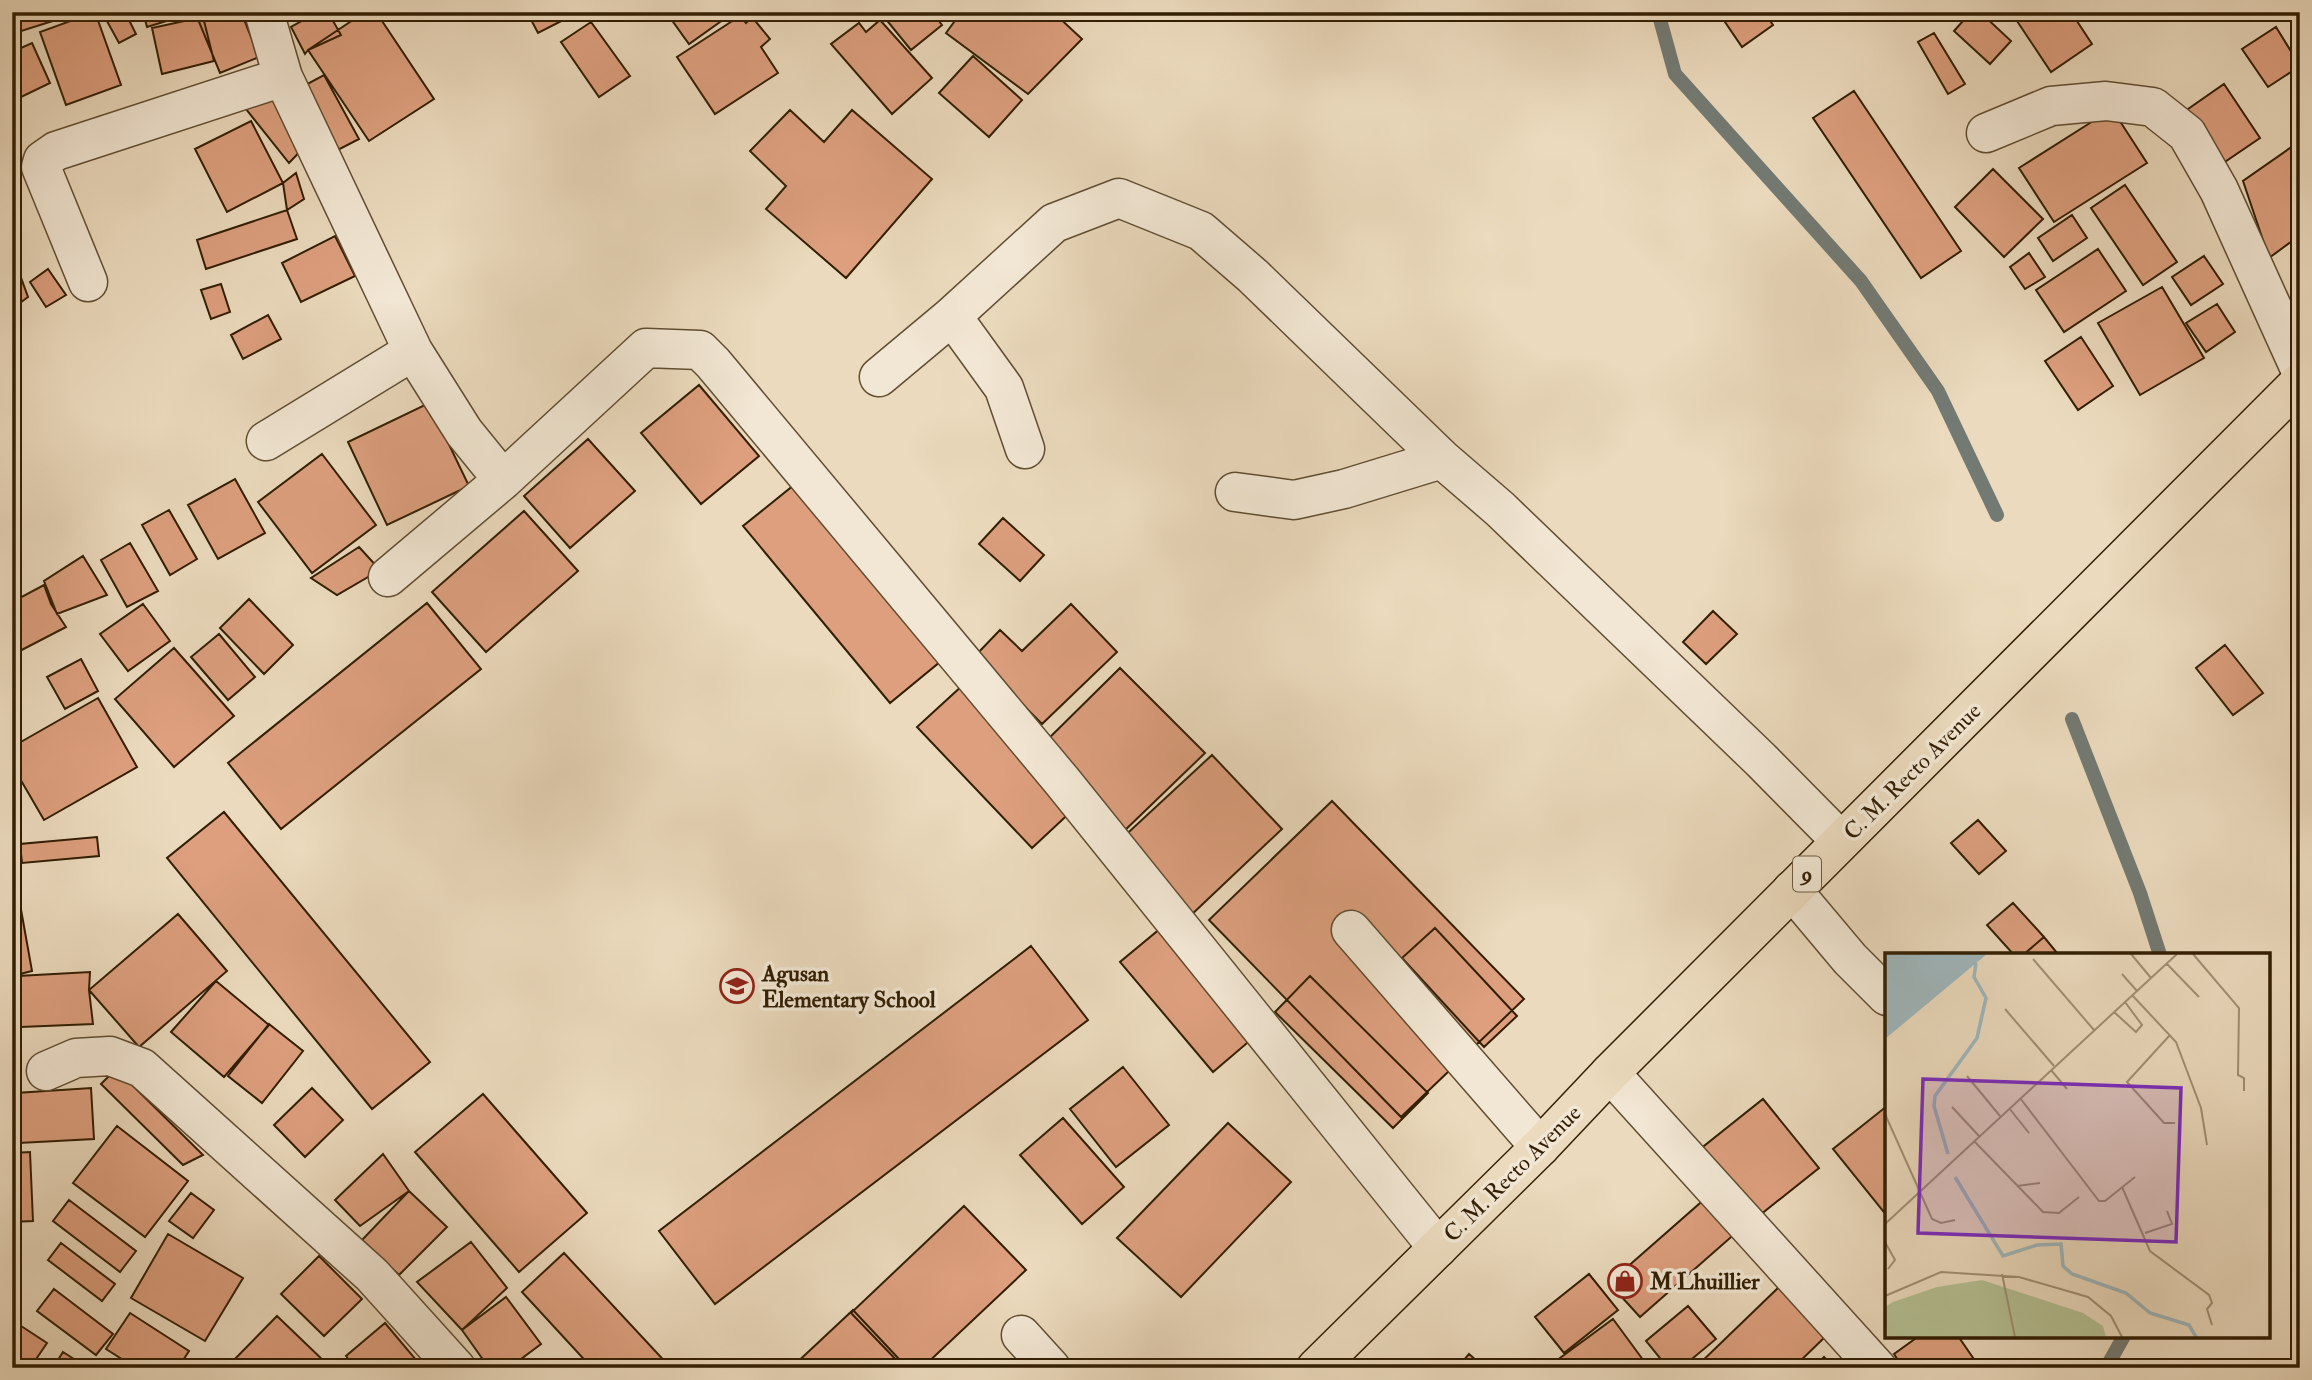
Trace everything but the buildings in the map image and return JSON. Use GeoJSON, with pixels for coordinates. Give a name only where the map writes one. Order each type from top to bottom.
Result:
{"type":"FeatureCollection","features":[{"type":"Feature","properties":{"kind":"highway","name":"C. M. Recto Avenue"},"geometry":{"type":"LineString","coordinates":[[1316,1368],[1540,1147],[1610,1073],[2300,382]]}},
{"type":"Feature","properties":{"kind":"street"},"geometry":{"type":"LineString","coordinates":[[264,12],[283,76],[413,351],[464,432],[503,480]]}},
{"type":"Feature","properties":{"kind":"street"},"geometry":{"type":"LineString","coordinates":[[88,282],[41,167],[43,160],[56,151],[283,76]]}},
{"type":"Feature","properties":{"kind":"street"},"geometry":{"type":"LineString","coordinates":[[1986,133],[2051,106],[2106,100],[2153,107],[2187,134],[2219,190],[2300,369]]}},
{"type":"Feature","properties":{"kind":"street"},"geometry":{"type":"LineString","coordinates":[[879,377],[952,316],[1054,223],[1119,198],[1201,231],[1253,276],[1442,459],[1521,528],[1841,841]]}},
{"type":"Feature","properties":{"kind":"street"},"geometry":{"type":"LineString","coordinates":[[952,316],[1004,388],[1025,449]]}},
{"type":"Feature","properties":{"kind":"street"},"geometry":{"type":"LineString","coordinates":[[388,577],[503,480],[646,348],[700,350],[1062,781],[1438,1248]]}},
{"type":"Feature","properties":{"kind":"street"},"geometry":{"type":"LineString","coordinates":[[266,441],[413,351]]}},
{"type":"Feature","properties":{"kind":"street"},"geometry":{"type":"LineString","coordinates":[[1235,492],[1294,499],[1344,489],[1442,459]]}},
{"type":"Feature","properties":{"kind":"street"},"geometry":{"type":"LineString","coordinates":[[1792,890],[1850,959],[1885,994]]}},
{"type":"Feature","properties":{"kind":"street"},"geometry":{"type":"LineString","coordinates":[[1351,930],[1540,1147]]}},
{"type":"Feature","properties":{"kind":"street"},"geometry":{"type":"LineString","coordinates":[[46,1071],[76,1058],[110,1056],[142,1068],[372,1275],[456,1368]]}},
{"type":"Feature","properties":{"kind":"street"},"geometry":{"type":"LineString","coordinates":[[1610,1073],[1877,1368]]}},
{"type":"Feature","properties":{"kind":"street"},"geometry":{"type":"LineString","coordinates":[[1021,1335],[1051,1368]]}},
{"type":"Feature","properties":{"kind":"waterway"},"geometry":{"type":"LineString","coordinates":[[1658,12],[1675,74],[1861,281],[1938,391],[1997,515]]}},
{"type":"Feature","properties":{"kind":"waterway"},"geometry":{"type":"LineString","coordinates":[[2072,719],[2140,893],[2159,953]]}},
{"type":"Feature","properties":{"kind":"waterway"},"geometry":{"type":"LineString","coordinates":[[2106,1368],[2123,1338]]}},
{"type":"Feature","properties":{"kind":"place","name":"Agusan Elementary School"},"geometry":{"type":"Point","coordinates":[737,986]}},
{"type":"Feature","properties":{"kind":"place","name":"M Lhuillier"},"geometry":{"type":"Point","coordinates":[1625,1281]}}]}
